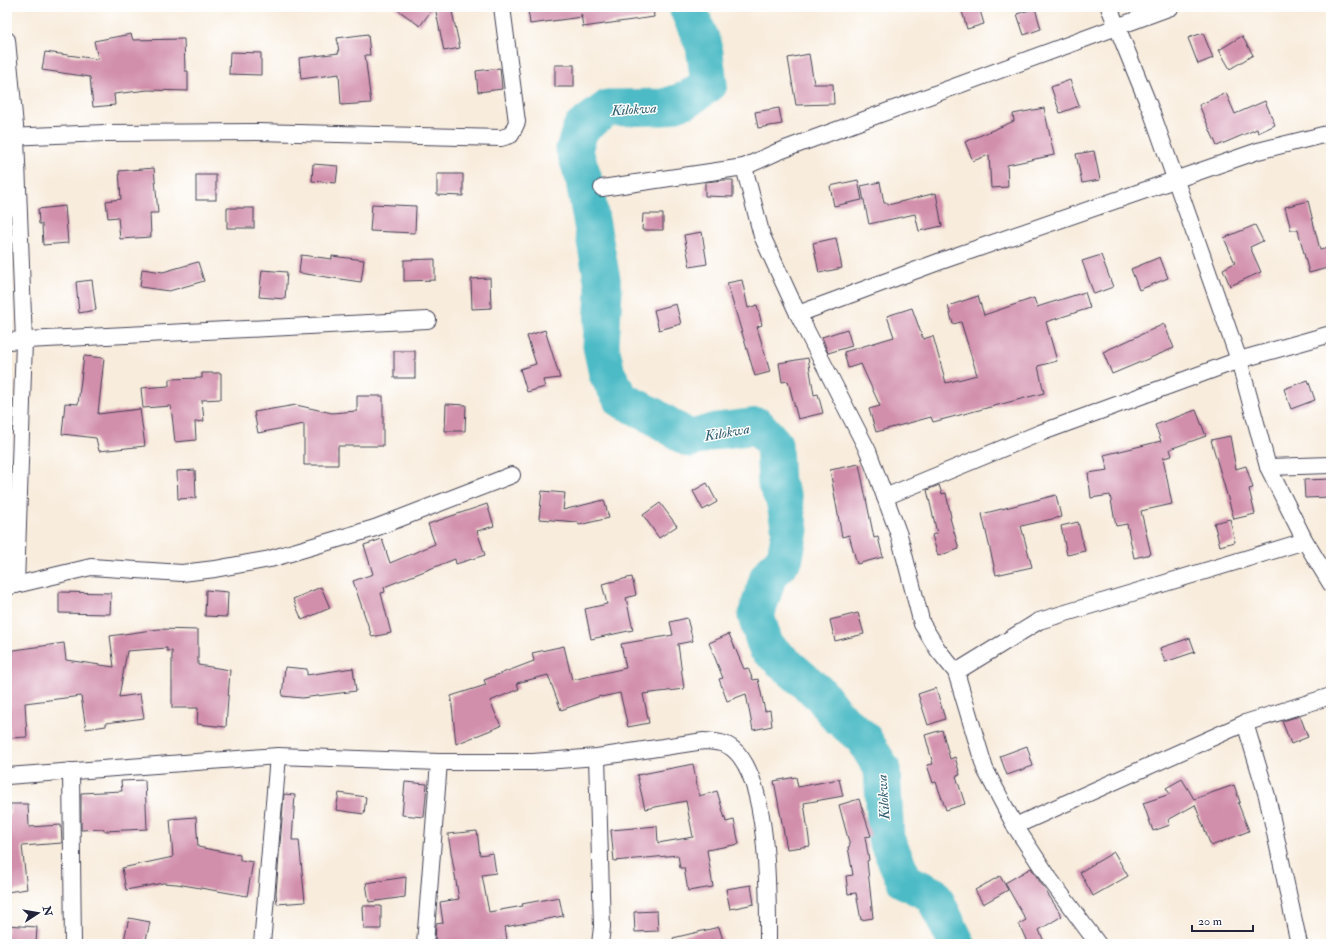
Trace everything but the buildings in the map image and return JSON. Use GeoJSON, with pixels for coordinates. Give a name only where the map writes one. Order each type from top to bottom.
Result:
{"type":"FeatureCollection","features":[{"type":"Feature","properties":{"kind":"street"},"geometry":{"type":"LineString","coordinates":[[12,137],[105,133],[258,132],[501,138],[511,135],[517,122],[502,7]]}},
{"type":"Feature","properties":{"kind":"street"},"geometry":{"type":"LineString","coordinates":[[1109,7],[1152,113],[1239,360],[1268,467],[1305,541],[1331,584]]}},
{"type":"Feature","properties":{"kind":"street"},"geometry":{"type":"LineString","coordinates":[[602,188],[744,167],[777,152],[1117,28],[1170,7]]}},
{"type":"Feature","properties":{"kind":"street"},"geometry":{"type":"LineString","coordinates":[[7,40],[24,341],[12,586],[91,567],[182,573],[216,569],[270,559],[375,528],[512,475]]}},
{"type":"Feature","properties":{"kind":"street"},"geometry":{"type":"LineString","coordinates":[[798,314],[941,261],[1176,181],[1258,151],[1331,133]]}},
{"type":"Feature","properties":{"kind":"street"},"geometry":{"type":"LineString","coordinates":[[744,167],[762,236],[798,314],[868,451],[899,535],[922,624],[938,650],[956,672],[985,769],[1015,826],[1049,878],[1098,944]]}},
{"type":"Feature","properties":{"kind":"street"},"geometry":{"type":"LineString","coordinates":[[7,342],[428,320]]}},
{"type":"Feature","properties":{"kind":"street"},"geometry":{"type":"LineString","coordinates":[[885,497],[1040,433],[1239,360],[1331,334]]}},
{"type":"Feature","properties":{"kind":"street"},"geometry":{"type":"LineString","coordinates":[[1268,467],[1331,465]]}},
{"type":"Feature","properties":{"kind":"street"},"geometry":{"type":"LineString","coordinates":[[956,672],[1039,621],[1305,541]]}},
{"type":"Feature","properties":{"kind":"street"},"geometry":{"type":"LineString","coordinates":[[1015,826],[1245,723],[1331,696]]}},
{"type":"Feature","properties":{"kind":"street"},"geometry":{"type":"LineString","coordinates":[[1245,723],[1267,796],[1299,944]]}},
{"type":"Feature","properties":{"kind":"street"},"geometry":{"type":"LineString","coordinates":[[7,776],[278,756],[438,762],[533,762],[597,757],[704,742],[721,742],[732,748],[741,757],[751,774],[763,823],[768,944]]}},
{"type":"Feature","properties":{"kind":"street"},"geometry":{"type":"LineString","coordinates":[[262,944],[278,756]]}},
{"type":"Feature","properties":{"kind":"street"},"geometry":{"type":"LineString","coordinates":[[597,757],[602,927],[600,944]]}},
{"type":"Feature","properties":{"kind":"street"},"geometry":{"type":"LineString","coordinates":[[425,944],[438,762]]}},
{"type":"Feature","properties":{"kind":"street"},"geometry":{"type":"LineString","coordinates":[[71,771],[73,944]]}},
{"type":"Feature","properties":{"kind":"waterway","name":"Kilokwa"},"geometry":{"type":"LineString","coordinates":[[687,7],[704,46],[709,84],[688,99],[664,107],[608,108],[581,128],[574,149],[583,176],[604,290],[601,346],[607,374],[622,400],[650,414],[690,439],[716,431],[758,426],[774,444],[776,484],[784,500],[790,530],[785,557],[768,577],[756,616],[766,647],[821,695],[836,715],[863,738],[882,769],[886,839],[905,881],[933,895],[957,944]]}}]}
